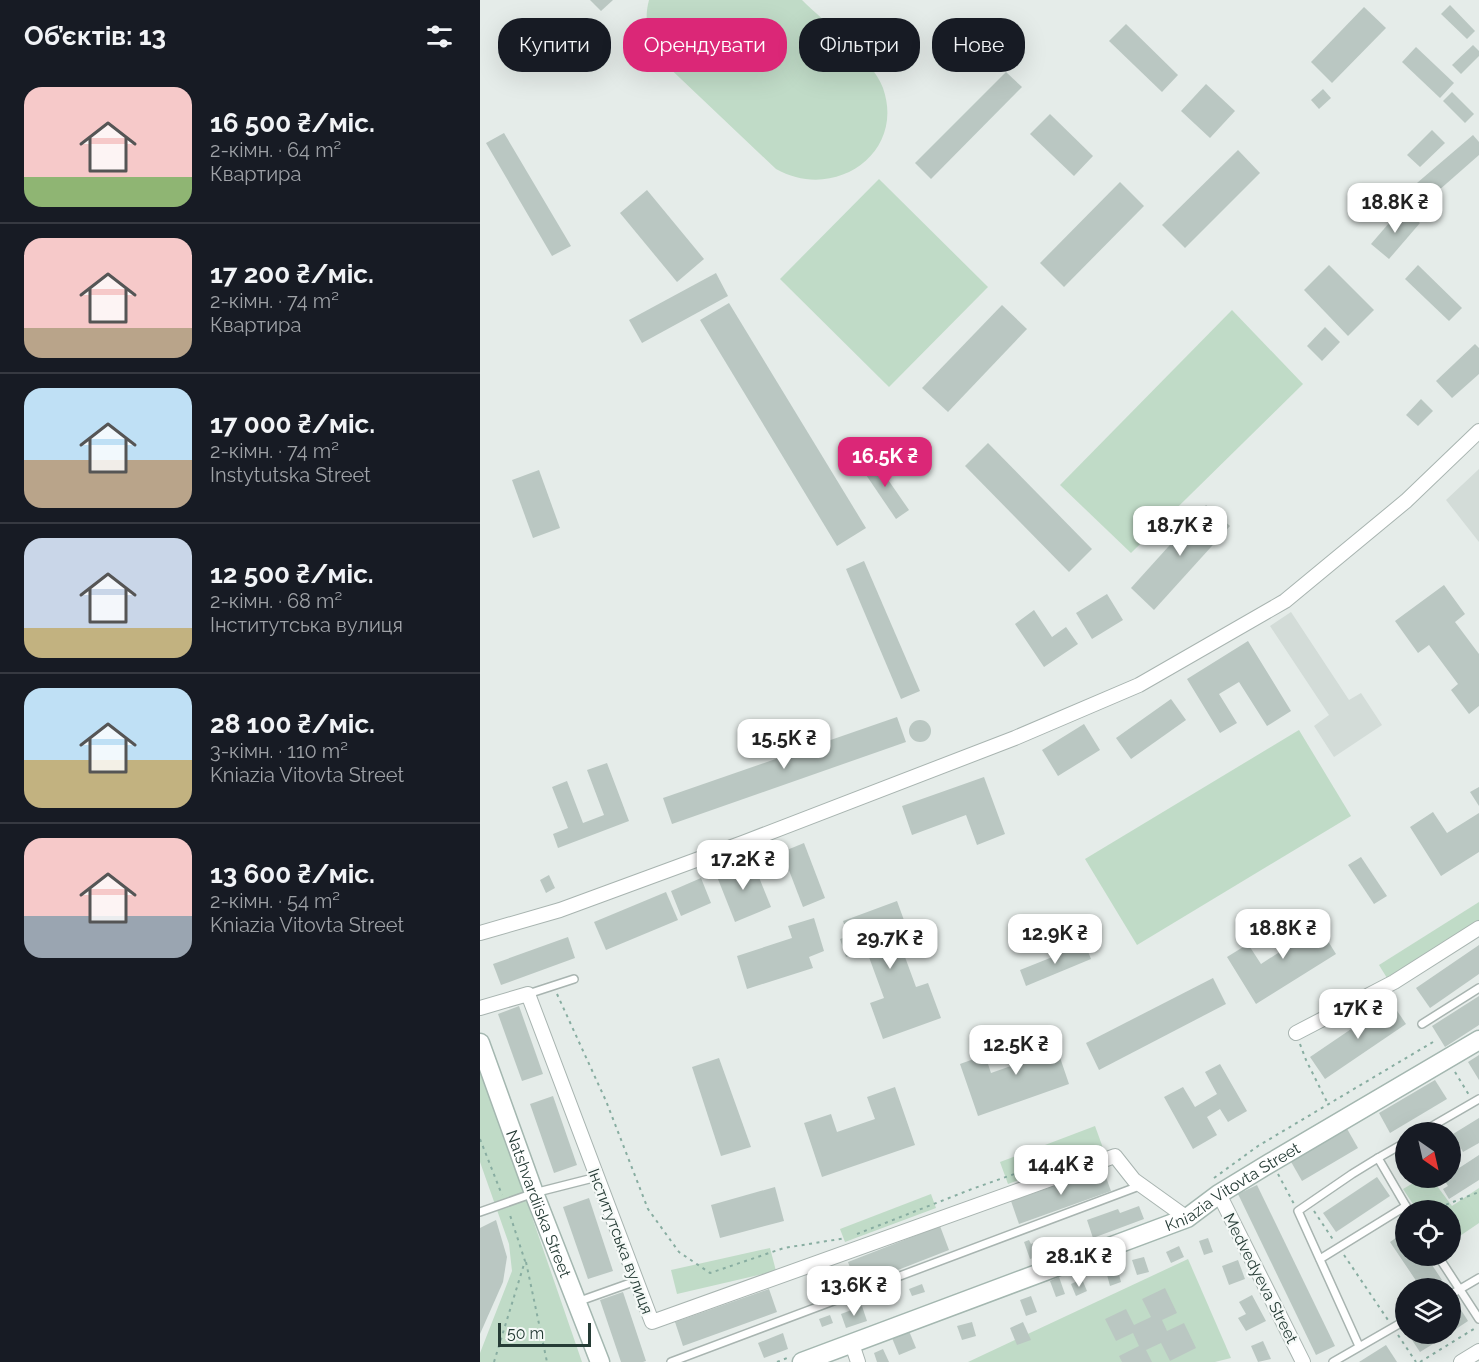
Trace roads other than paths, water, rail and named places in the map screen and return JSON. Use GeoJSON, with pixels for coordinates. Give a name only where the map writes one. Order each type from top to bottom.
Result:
{"type":"FeatureCollection","features":[{"type":"Feature","properties":{"kind":"street"},"geometry":{"type":"LineString","coordinates":[[480,933],[560,910],[745,842],[1015,738],[1139,685],[1285,601],[1406,501],[1479,430]]}},
{"type":"Feature","properties":{"kind":"street"},"geometry":{"type":"LineString","coordinates":[[1296,1033],[1394,982],[1479,928]]}},
{"type":"Feature","properties":{"kind":"street"},"geometry":{"type":"LineString","coordinates":[[480,1008],[528,994]]}},
{"type":"Feature","properties":{"kind":"street","name":"Інститутська вулиця"},"geometry":{"type":"LineString","coordinates":[[528,994],[652,1322],[1115,1156],[1134,1180],[1187,1218]]}},
{"type":"Feature","properties":{"kind":"street","name":"Kniazia Vitovta Street"},"geometry":{"type":"LineString","coordinates":[[802,1362],[1187,1218],[1217,1186],[1272,1162],[1479,1041]]}},
{"type":"Feature","properties":{"kind":"street","name":"Natshvardiiska Street"},"geometry":{"type":"LineString","coordinates":[[480,1043],[534,1193],[600,1362]]}},
{"type":"Feature","properties":{"kind":"street","name":"Medvedyeva Street"},"geometry":{"type":"LineString","coordinates":[[1217,1186],[1303,1362]]}},
{"type":"Feature","properties":{"kind":"street"},"geometry":{"type":"LineString","coordinates":[[852,1344],[858,1362]]}},
{"type":"Feature","properties":{"kind":"street"},"geometry":{"type":"LineString","coordinates":[[1461,1362],[1479,1351]]}},
{"type":"Feature","properties":{"kind":"lane"},"geometry":{"type":"LineString","coordinates":[[528,994],[574,979]]}},
{"type":"Feature","properties":{"kind":"lane"},"geometry":{"type":"LineString","coordinates":[[1422,1024],[1479,988]]}},
{"type":"Feature","properties":{"kind":"lane"},"geometry":{"type":"LineString","coordinates":[[1439,1122],[1476,1100]]}},
{"type":"Feature","properties":{"kind":"lane"},"geometry":{"type":"LineString","coordinates":[[1359,1346],[1298,1211],[1395,1148]]}},
{"type":"Feature","properties":{"kind":"lane"},"geometry":{"type":"LineString","coordinates":[[1378,1158],[1403,1200]]}},
{"type":"Feature","properties":{"kind":"lane"},"geometry":{"type":"LineString","coordinates":[[480,1212],[534,1193],[597,1177]]}},
{"type":"Feature","properties":{"kind":"lane"},"geometry":{"type":"LineString","coordinates":[[670,1362],[1142,1185]]}},
{"type":"Feature","properties":{"kind":"lane"},"geometry":{"type":"LineString","coordinates":[[1320,1259],[1395,1215]]}},
{"type":"Feature","properties":{"kind":"lane"},"geometry":{"type":"LineString","coordinates":[[820,1262],[836,1300]]}},
{"type":"Feature","properties":{"kind":"lane"},"geometry":{"type":"LineString","coordinates":[[1479,1278],[1461,1290],[1479,1319]]}},
{"type":"Feature","properties":{"kind":"lane"},"geometry":{"type":"LineString","coordinates":[[577,1302],[636,1281]]}},
{"type":"Feature","properties":{"kind":"lane"},"geometry":{"type":"LineString","coordinates":[[1333,1362],[1395,1326]]}}]}
